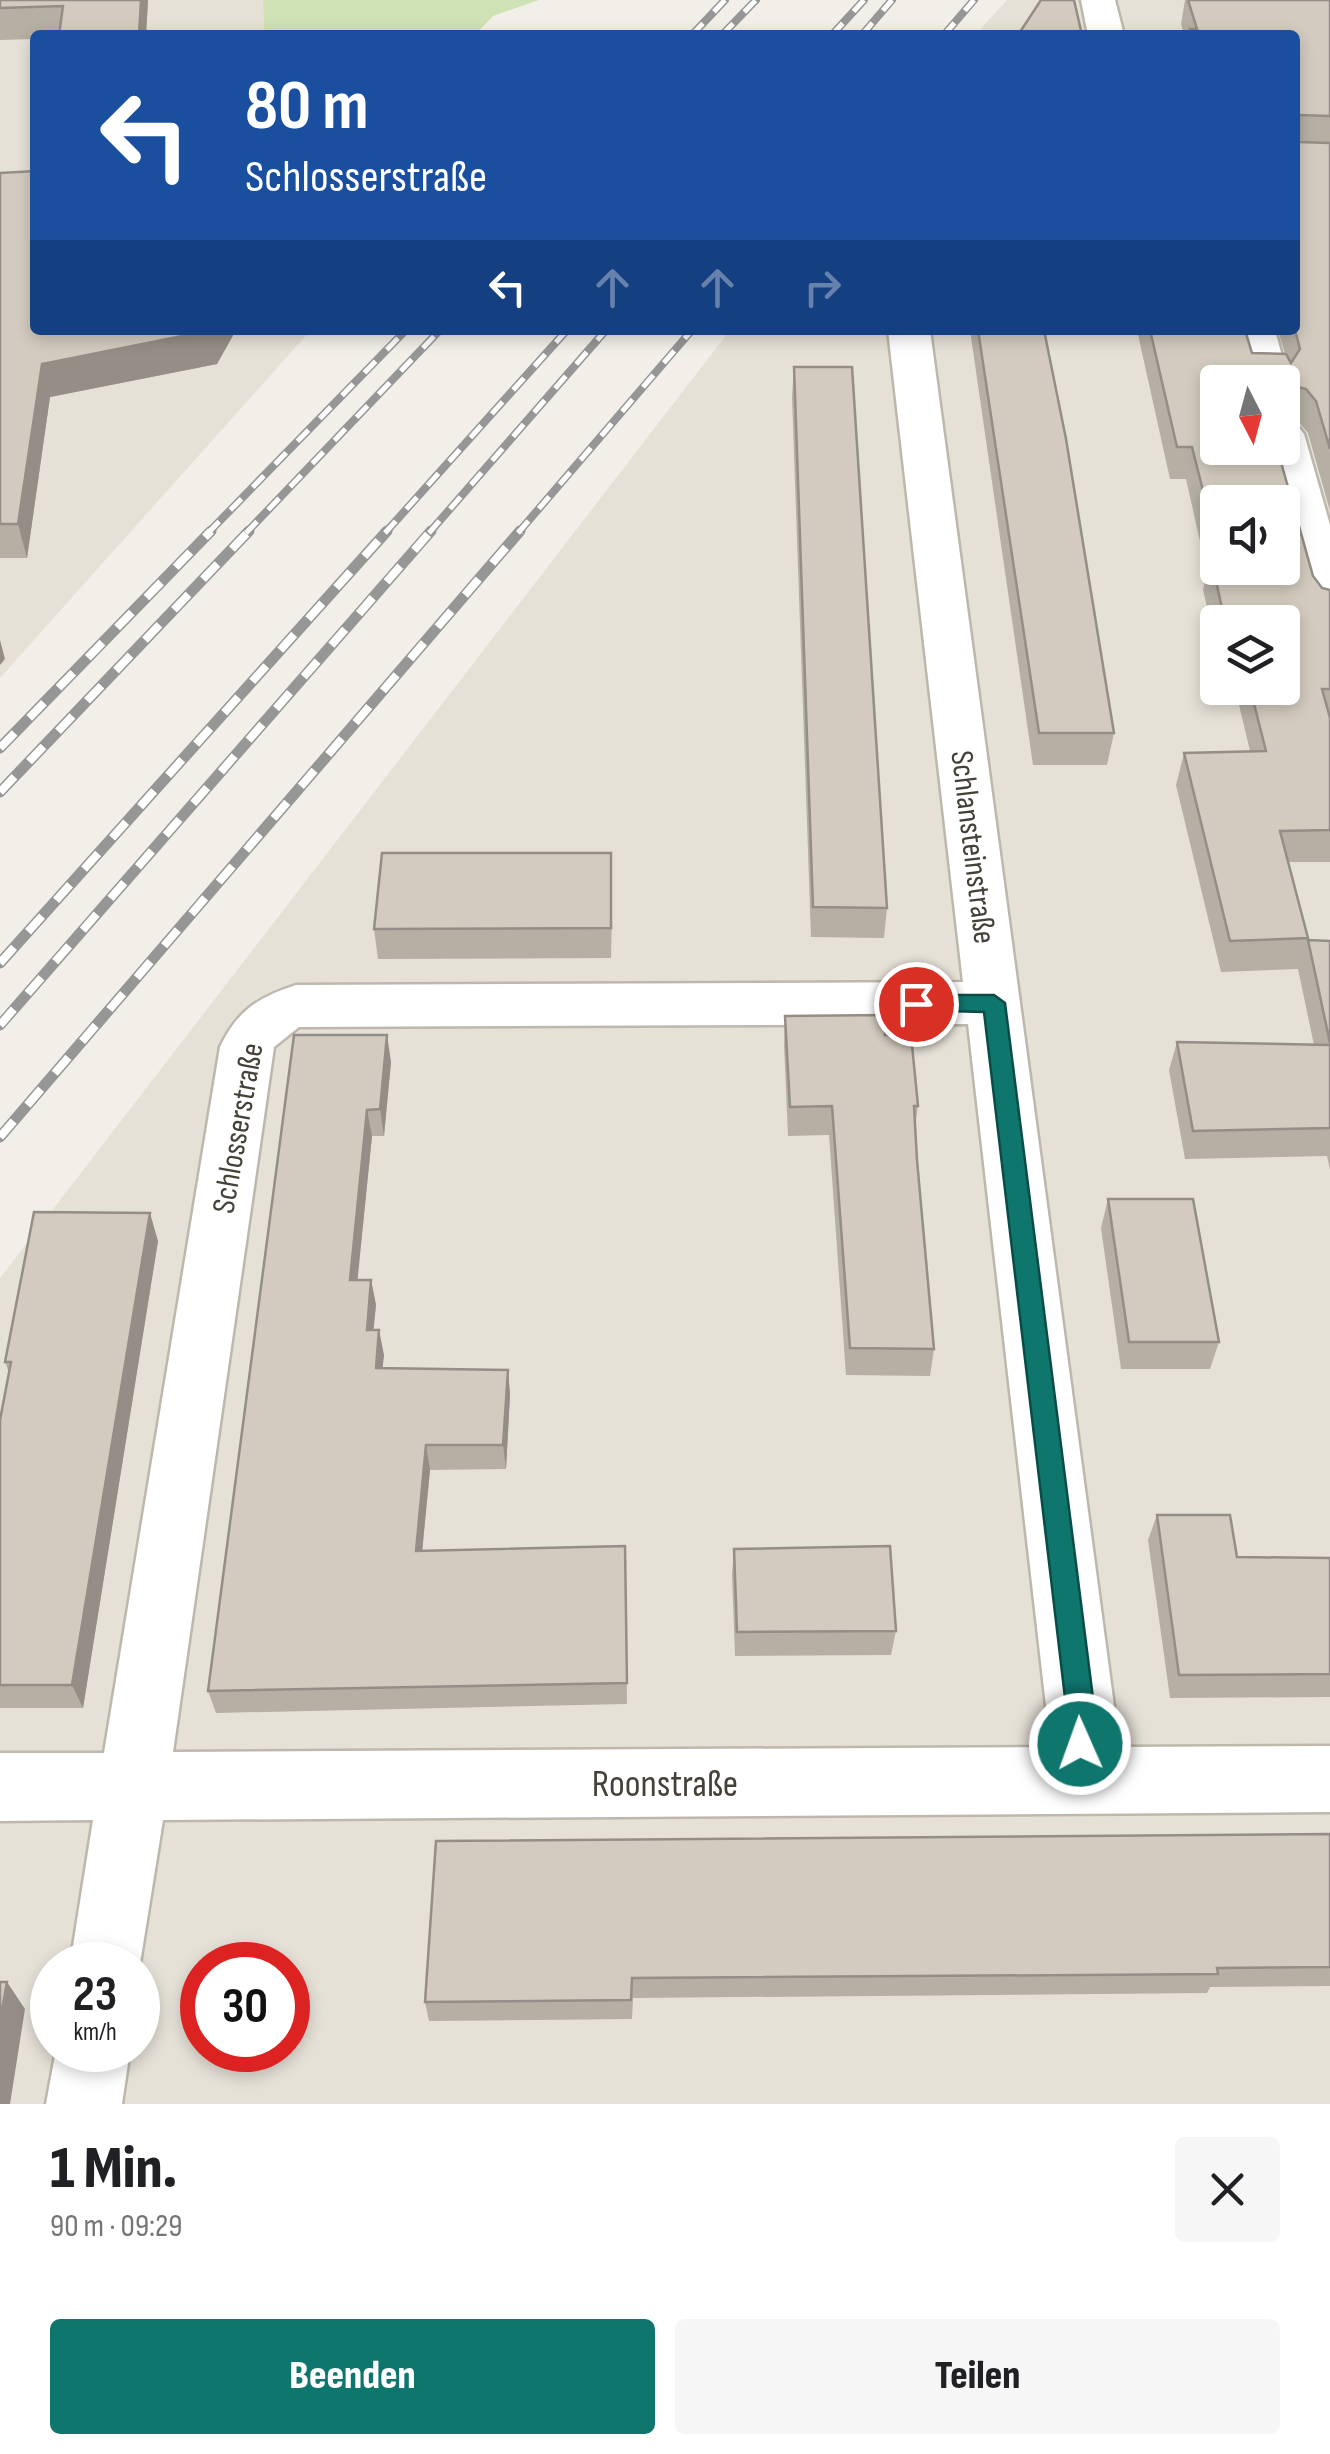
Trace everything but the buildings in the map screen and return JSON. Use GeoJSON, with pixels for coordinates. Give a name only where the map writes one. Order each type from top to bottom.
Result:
{"type":"FeatureCollection","features":[{"type":"Feature","properties":{"kind":"street"},"geometry":{"type":"LineString","coordinates":[[1098,0],[1105,30]]}},
{"type":"Feature","properties":{"kind":"street","name":"Schlansteinstraße"},"geometry":{"type":"LineString","coordinates":[[910,335],[1080,1706],[1080,1782]]}},
{"type":"Feature","properties":{"kind":"street"},"geometry":{"type":"LineString","coordinates":[[1255,335],[1263,365]]}},
{"type":"Feature","properties":{"kind":"street"},"geometry":{"type":"LineString","coordinates":[[1291,465],[1330,606]]}},
{"type":"Feature","properties":{"kind":"street","name":"Schlosserstraße"},"geometry":{"type":"LineString","coordinates":[[110,1942],[247,1046],[254,1029],[296,1006],[994,1003]]}},
{"type":"Feature","properties":{"kind":"street","name":"Roonstraße"},"geometry":{"type":"LineString","coordinates":[[0,1787],[1330,1779]]}},
{"type":"Feature","properties":{"kind":"street"},"geometry":{"type":"LineString","coordinates":[[84,2104],[89,2072]]}},
{"type":"Feature","properties":{"kind":"shaded area"},"geometry":{"type":"Polygon","coordinates":[[[0,0],[263,0],[264,30],[30,30],[30,335],[307,335],[0,678],[0,0]]]}},
{"type":"Feature","properties":{"kind":"shaded area"},"geometry":{"type":"Polygon","coordinates":[[[1007,0],[1330,0],[1330,2104],[0,2104],[0,1278],[726,335],[1300,335],[1300,30],[980,30],[1007,0]]]}},
{"type":"Feature","properties":{"kind":"green space"},"geometry":{"type":"Polygon","coordinates":[[[263,0],[539,0],[493,16],[480,30],[264,30],[263,0]]]}},
{"type":"Feature","properties":{"kind":"railway"},"geometry":{"type":"LineString","coordinates":[[697,30],[725,0]]}},
{"type":"Feature","properties":{"kind":"railway"},"geometry":{"type":"LineString","coordinates":[[727,30],[756,0]]}},
{"type":"Feature","properties":{"kind":"railway"},"geometry":{"type":"LineString","coordinates":[[837,30],[864,0]]}},
{"type":"Feature","properties":{"kind":"railway"},"geometry":{"type":"LineString","coordinates":[[866,30],[892,0]]}},
{"type":"Feature","properties":{"kind":"railway"},"geometry":{"type":"LineString","coordinates":[[948,30],[974,0]]}},
{"type":"Feature","properties":{"kind":"railway"},"geometry":{"type":"LineString","coordinates":[[208,533],[401,335]]}},
{"type":"Feature","properties":{"kind":"railway"},"geometry":{"type":"LineString","coordinates":[[246,533],[435,335]]}},
{"type":"Feature","properties":{"kind":"railway"},"geometry":{"type":"LineString","coordinates":[[385,533],[563,335]]}},
{"type":"Feature","properties":{"kind":"railway"},"geometry":{"type":"LineString","coordinates":[[429,533],[602,335]]}},
{"type":"Feature","properties":{"kind":"railway"},"geometry":{"type":"LineString","coordinates":[[518,533],[688,335]]}},
{"type":"Feature","properties":{"kind":"railway"},"geometry":{"type":"LineString","coordinates":[[0,748],[211,531]]}},
{"type":"Feature","properties":{"kind":"railway"},"geometry":{"type":"LineString","coordinates":[[0,792],[249,531]]}},
{"type":"Feature","properties":{"kind":"railway"},"geometry":{"type":"LineString","coordinates":[[0,963],[387,531]]}},
{"type":"Feature","properties":{"kind":"railway"},"geometry":{"type":"LineString","coordinates":[[0,1025],[431,531]]}},
{"type":"Feature","properties":{"kind":"railway"},"geometry":{"type":"LineString","coordinates":[[0,1137],[520,531]]}},
{"type":"Feature","properties":{"kind":"route"},"geometry":{"type":"LineString","coordinates":[[916,1004],[994,1003],[1080,1706],[1080,1744]]}}]}
